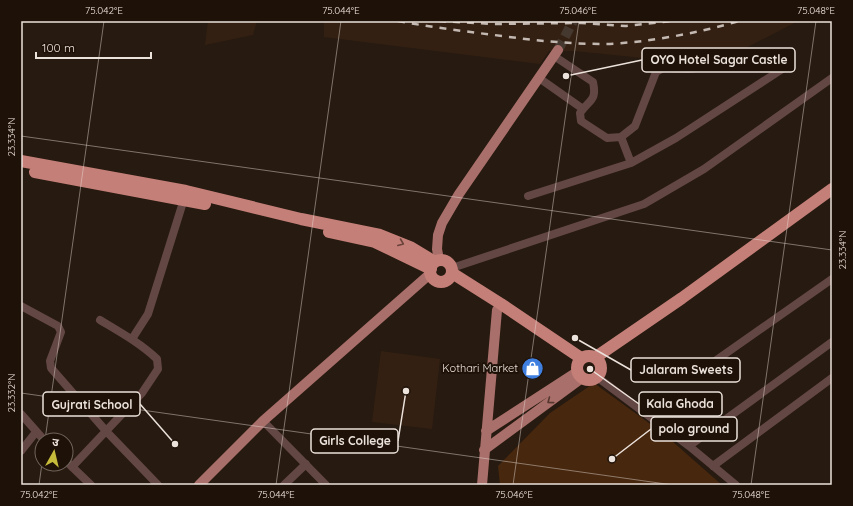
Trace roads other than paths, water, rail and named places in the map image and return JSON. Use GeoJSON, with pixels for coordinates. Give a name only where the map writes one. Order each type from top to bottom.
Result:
{"type":"FeatureCollection","features":[{"type":"Feature","properties":{"kind":"highway"},"geometry":{"type":"LineString","coordinates":[[21,161],[186,191],[301,219],[373,233],[410,247],[434,266],[435,280],[443,281],[450,274]]}},
{"type":"Feature","properties":{"kind":"highway"},"geometry":{"type":"LineString","coordinates":[[21,170],[184,199],[375,242],[434,266],[447,262],[450,274],[497,310],[579,368]]}},
{"type":"Feature","properties":{"kind":"highway"},"geometry":{"type":"LineString","coordinates":[[598,360],[832,189]]}},
{"type":"Feature","properties":{"kind":"highway"},"geometry":{"type":"LineString","coordinates":[[598,360],[832,196]]}},
{"type":"Feature","properties":{"kind":"highway"},"geometry":{"type":"LineString","coordinates":[[450,274],[501,304],[579,368],[588,380],[597,377],[601,369],[598,360],[590,355],[583,356],[579,368]]}},
{"type":"Feature","properties":{"kind":"main road"},"geometry":{"type":"LineString","coordinates":[[199,485],[263,421],[434,266],[438,235],[442,224],[459,194],[556,53]]}},
{"type":"Feature","properties":{"kind":"main road"},"geometry":{"type":"LineString","coordinates":[[482,485],[497,310]]}},
{"type":"Feature","properties":{"kind":"main road"},"geometry":{"type":"LineString","coordinates":[[486,431],[579,368]]}},
{"type":"Feature","properties":{"kind":"main road"},"geometry":{"type":"LineString","coordinates":[[484,450],[579,368]]}},
{"type":"Feature","properties":{"kind":"street"},"geometry":{"type":"LineString","coordinates":[[528,196],[630,163],[676,138],[790,60],[688,70],[663,68],[656,72],[635,126],[621,137],[607,138],[581,121],[580,113],[591,101],[595,93],[593,82],[556,53]]}},
{"type":"Feature","properties":{"kind":"street"},"geometry":{"type":"LineString","coordinates":[[539,78],[583,109]]}},
{"type":"Feature","properties":{"kind":"street"},"geometry":{"type":"LineString","coordinates":[[450,274],[644,204],[704,169],[832,78]]}},
{"type":"Feature","properties":{"kind":"street"},"geometry":{"type":"LineString","coordinates":[[621,137],[630,163]]}},
{"type":"Feature","properties":{"kind":"street"},"geometry":{"type":"LineString","coordinates":[[132,339],[148,314],[184,199]]}},
{"type":"Feature","properties":{"kind":"street"},"geometry":{"type":"LineString","coordinates":[[698,373],[832,279]]}},
{"type":"Feature","properties":{"kind":"street"},"geometry":{"type":"LineString","coordinates":[[21,306],[61,329],[50,361],[50,368],[106,431],[158,485]]}},
{"type":"Feature","properties":{"kind":"street"},"geometry":{"type":"LineString","coordinates":[[74,460],[106,431],[142,393],[158,369],[157,359],[132,339],[100,320]]}},
{"type":"Feature","properties":{"kind":"street"},"geometry":{"type":"LineString","coordinates":[[689,446],[832,342]]}},
{"type":"Feature","properties":{"kind":"street"},"geometry":{"type":"LineString","coordinates":[[597,377],[689,446],[736,485]]}},
{"type":"Feature","properties":{"kind":"street"},"geometry":{"type":"LineString","coordinates":[[713,466],[832,378]]}},
{"type":"Feature","properties":{"kind":"street"},"geometry":{"type":"LineString","coordinates":[[21,414],[36,432]]}},
{"type":"Feature","properties":{"kind":"street"},"geometry":{"type":"LineString","coordinates":[[263,421],[326,485]]}},
{"type":"Feature","properties":{"kind":"street"},"geometry":{"type":"LineString","coordinates":[[21,452],[34,435]]}},
{"type":"Feature","properties":{"kind":"street"},"geometry":{"type":"LineString","coordinates":[[284,485],[306,464]]}},
{"type":"Feature","properties":{"kind":"street"},"geometry":{"type":"LineString","coordinates":[[74,469],[91,485]]}},
{"type":"Feature","properties":{"kind":"tunnel"},"geometry":{"type":"LineString","coordinates":[[558,50],[573,21]]}},
{"type":"Feature","properties":{"kind":"railway"},"geometry":{"type":"LineString","coordinates":[[398,21],[522,39],[590,44],[637,42],[672,37],[707,30],[739,21]]}},
{"type":"Feature","properties":{"kind":"railway"},"geometry":{"type":"LineString","coordinates":[[439,21],[492,24],[581,23],[626,26],[672,21]]}},
{"type":"Feature","properties":{"kind":"place","name":"OYO Hotel Sagar Castle"},"geometry":{"type":"Point","coordinates":[566,76]}},
{"type":"Feature","properties":{"kind":"place","name":"Jalaram Sweets"},"geometry":{"type":"Point","coordinates":[575,338]}},
{"type":"Feature","properties":{"kind":"place","name":"Kothari Market"},"geometry":{"type":"Point","coordinates":[533,368]}},
{"type":"Feature","properties":{"kind":"place","name":"Kala Ghoda"},"geometry":{"type":"Point","coordinates":[590,369]}},
{"type":"Feature","properties":{"kind":"place","name":"Girls College"},"geometry":{"type":"Point","coordinates":[406,391]}},
{"type":"Feature","properties":{"kind":"place","name":"Gujrati School"},"geometry":{"type":"Point","coordinates":[175,444]}},
{"type":"Feature","properties":{"kind":"place","name":"polo ground"},"geometry":{"type":"Point","coordinates":[612,459]}}]}
